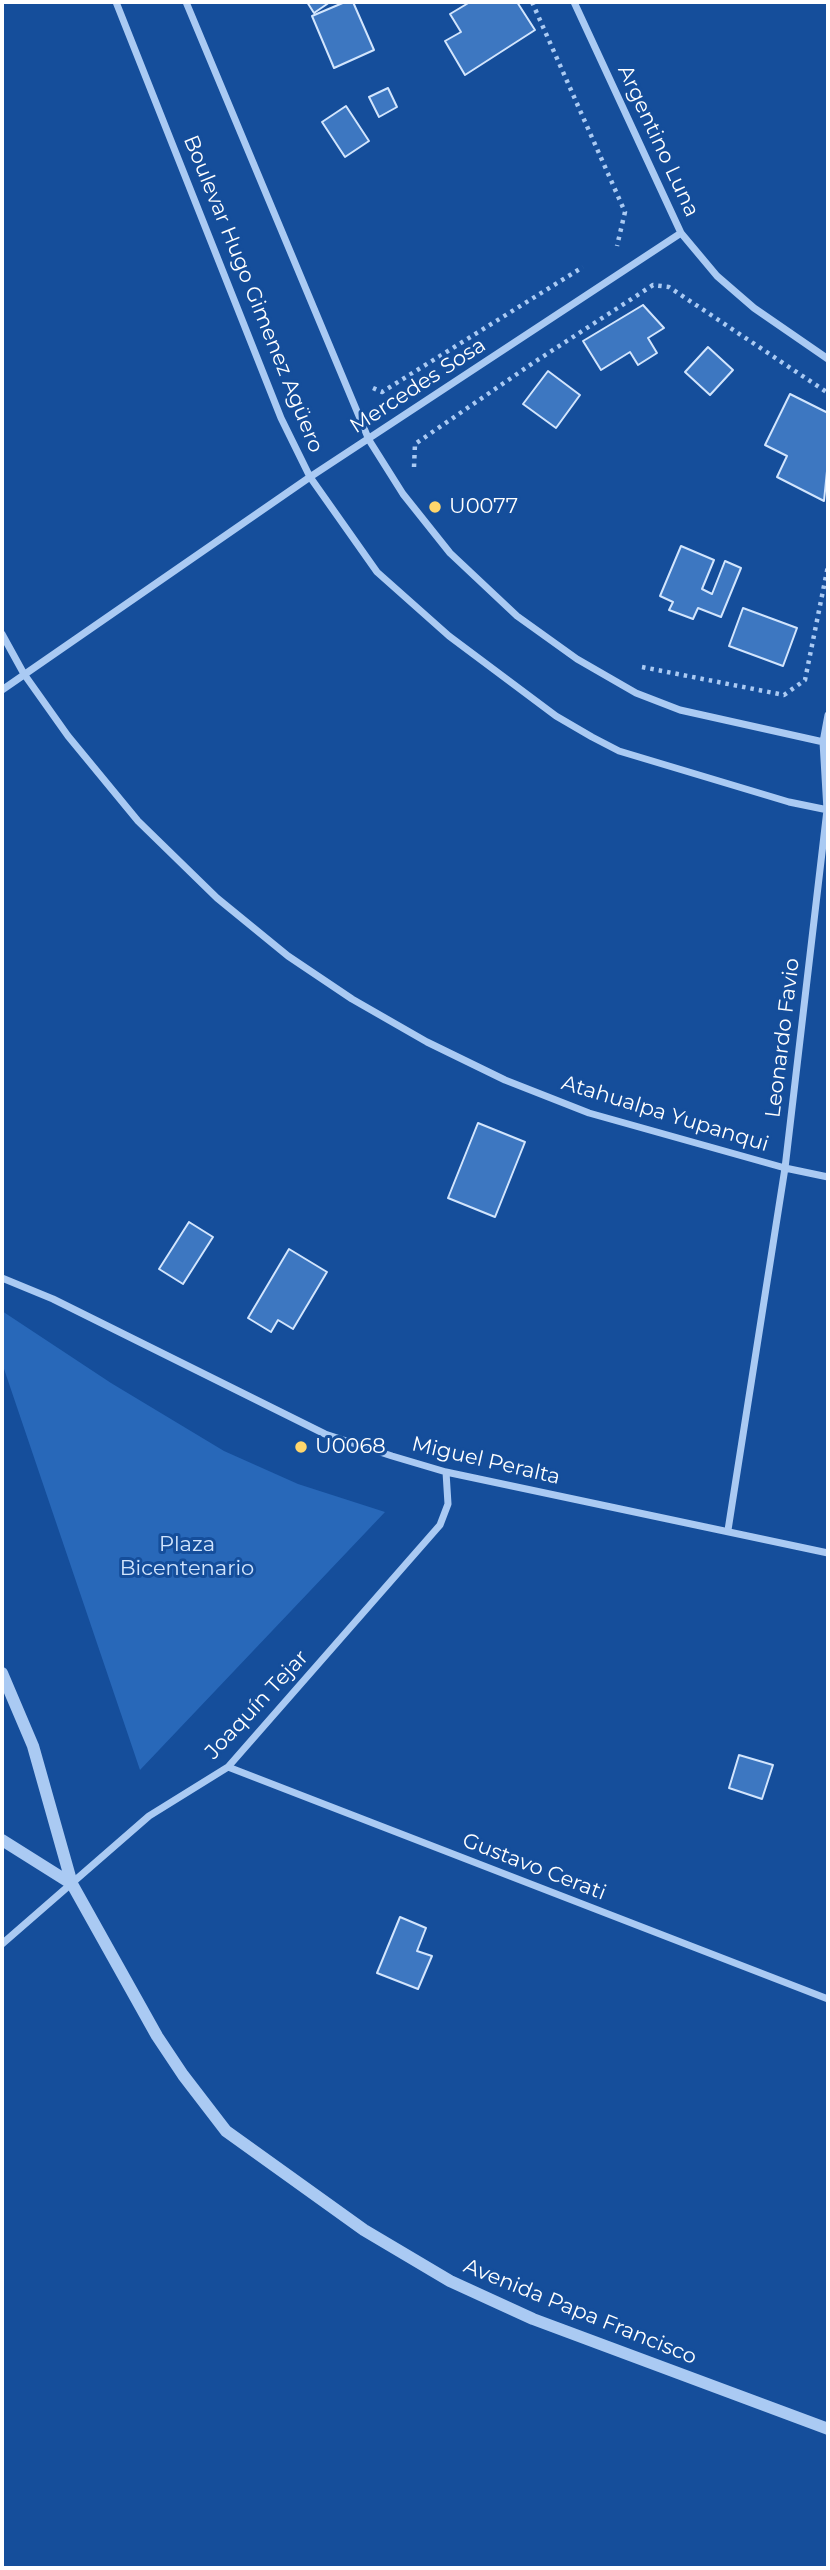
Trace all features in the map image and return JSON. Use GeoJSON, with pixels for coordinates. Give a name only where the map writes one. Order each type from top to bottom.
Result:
{"type":"FeatureCollection","features":[{"type":"Feature","properties":{"kind":"street","name":"Boulevar Hugo Gimenez Agüero"},"geometry":{"type":"LineString","coordinates":[[116,2],[281,418],[310,477],[377,572],[449,636],[556,716],[619,751],[789,802],[827,810]]}},
{"type":"Feature","properties":{"kind":"street"},"geometry":{"type":"LineString","coordinates":[[186,2],[369,440],[402,494],[450,553],[517,616],[577,659],[636,693],[680,709],[825,743]]}},
{"type":"Feature","properties":{"kind":"street","name":"Argentino Luna"},"geometry":{"type":"LineString","coordinates":[[574,2],[681,233],[717,276],[735,292],[828,359]]}},
{"type":"Feature","properties":{"kind":"street","name":"Mercedes Sosa"},"geometry":{"type":"LineString","coordinates":[[2,690],[310,477],[681,233]]}},
{"type":"Feature","properties":{"kind":"street","name":"Atahualpa Yupanqui"},"geometry":{"type":"LineString","coordinates":[[2,634],[24,674],[68,736],[138,821],[217,898],[288,956],[352,999],[427,1042],[529,1089],[589,1113],[785,1168],[828,1177]]}},
{"type":"Feature","properties":{"kind":"street","name":"Leonardo Favio"},"geometry":{"type":"LineString","coordinates":[[727,1530],[785,1168],[827,810],[825,743],[828,715]]}},
{"type":"Feature","properties":{"kind":"street","name":"Miguel Peralta"},"geometry":{"type":"LineString","coordinates":[[2,1278],[76,1310],[325,1434],[446,1472],[828,1553]]}},
{"type":"Feature","properties":{"kind":"street","name":"Joaquín Tejar"},"geometry":{"type":"LineString","coordinates":[[2,1944],[149,1816],[228,1767],[440,1525],[448,1504],[446,1472]]}},
{"type":"Feature","properties":{"kind":"street","name":"Avenida Papa Francisco"},"geometry":{"type":"LineString","coordinates":[[2,1673],[33,1746],[72,1884],[157,2036],[226,2131],[364,2230],[450,2281],[533,2319],[828,2429]]}},
{"type":"Feature","properties":{"kind":"street","name":"Gustavo Cerati"},"geometry":{"type":"LineString","coordinates":[[228,1767],[828,1999]]}},
{"type":"Feature","properties":{"kind":"street","name":"Avenida Papa Francisco"},"geometry":{"type":"LineString","coordinates":[[2,1840],[72,1884]]}},
{"type":"Feature","properties":{"kind":"path"},"geometry":{"type":"LineString","coordinates":[[532,2],[625,212],[619,245],[609,250]]}},
{"type":"Feature","properties":{"kind":"path"},"geometry":{"type":"LineString","coordinates":[[363,385],[382,392],[586,265]]}},
{"type":"Feature","properties":{"kind":"path"},"geometry":{"type":"LineString","coordinates":[[414,477],[415,444],[653,285],[669,287],[828,393]]}},
{"type":"Feature","properties":{"kind":"path"},"geometry":{"type":"LineString","coordinates":[[635,663],[645,669],[784,695],[804,680],[828,566]]}},
{"type":"Feature","properties":{"kind":"green space","name":"Plaza Bicentenario"},"geometry":{"type":"Polygon","coordinates":[[[2,1311],[111,1383],[224,1451],[298,1484],[385,1512],[140,1770],[2,1363],[2,1311]]]}},
{"type":"Feature","properties":{"kind":"building"},"geometry":{"type":"Polygon","coordinates":[[[307,2],[330,2],[314,13],[307,2]]]}},
{"type":"Feature","properties":{"kind":"building"},"geometry":{"type":"Polygon","coordinates":[[[345,2],[353,2],[374,50],[334,68],[312,16],[345,2]]]}},
{"type":"Feature","properties":{"kind":"building"},"geometry":{"type":"Polygon","coordinates":[[[470,2],[517,2],[535,30],[465,75],[445,41],[461,32],[450,14],[470,2]]]}},
{"type":"Feature","properties":{"kind":"building"},"geometry":{"type":"Polygon","coordinates":[[[388,88],[397,107],[379,117],[369,97],[388,88]]]}},
{"type":"Feature","properties":{"kind":"building"},"geometry":{"type":"Polygon","coordinates":[[[346,106],[369,141],[345,157],[322,122],[346,106]]]}},
{"type":"Feature","properties":{"kind":"building"},"geometry":{"type":"Polygon","coordinates":[[[643,305],[664,328],[648,338],[657,353],[638,365],[630,352],[601,370],[583,341],[643,305]]]}},
{"type":"Feature","properties":{"kind":"building"},"geometry":{"type":"Polygon","coordinates":[[[708,347],[733,370],[710,395],[685,372],[708,347]]]}},
{"type":"Feature","properties":{"kind":"building"},"geometry":{"type":"Polygon","coordinates":[[[548,371],[580,395],[556,428],[523,404],[548,371]]]}},
{"type":"Feature","properties":{"kind":"building"},"geometry":{"type":"Polygon","coordinates":[[[790,394],[828,413],[828,461],[824,501],[777,477],[787,456],[765,445],[790,394]]]}},
{"type":"Feature","properties":{"kind":"building"},"geometry":{"type":"Polygon","coordinates":[[[681,546],[714,560],[702,589],[712,594],[725,561],[741,568],[721,617],[698,608],[693,619],[669,610],[673,602],[660,596],[681,546]]]}},
{"type":"Feature","properties":{"kind":"building"},"geometry":{"type":"Polygon","coordinates":[[[743,608],[797,628],[783,666],[729,646],[743,608]]]}},
{"type":"Feature","properties":{"kind":"building"},"geometry":{"type":"Polygon","coordinates":[[[478,1123],[525,1142],[495,1217],[448,1198],[478,1123]]]}},
{"type":"Feature","properties":{"kind":"building"},"geometry":{"type":"Polygon","coordinates":[[[189,1222],[213,1237],[183,1284],[159,1269],[189,1222]]]}},
{"type":"Feature","properties":{"kind":"building"},"geometry":{"type":"Polygon","coordinates":[[[289,1249],[327,1272],[293,1329],[278,1320],[271,1332],[248,1318],[289,1249]]]}},
{"type":"Feature","properties":{"kind":"building"},"geometry":{"type":"Polygon","coordinates":[[[739,1755],[773,1765],[762,1799],[729,1788],[739,1755]]]}},
{"type":"Feature","properties":{"kind":"building"},"geometry":{"type":"Polygon","coordinates":[[[400,1917],[426,1928],[417,1951],[432,1956],[418,1989],[377,1973],[400,1917]]]}},
{"type":"Feature","properties":{"kind":"place","name":"U0077"},"geometry":{"type":"Point","coordinates":[435,507]}},
{"type":"Feature","properties":{"kind":"place","name":"U0068"},"geometry":{"type":"Point","coordinates":[301,1447]}}]}
